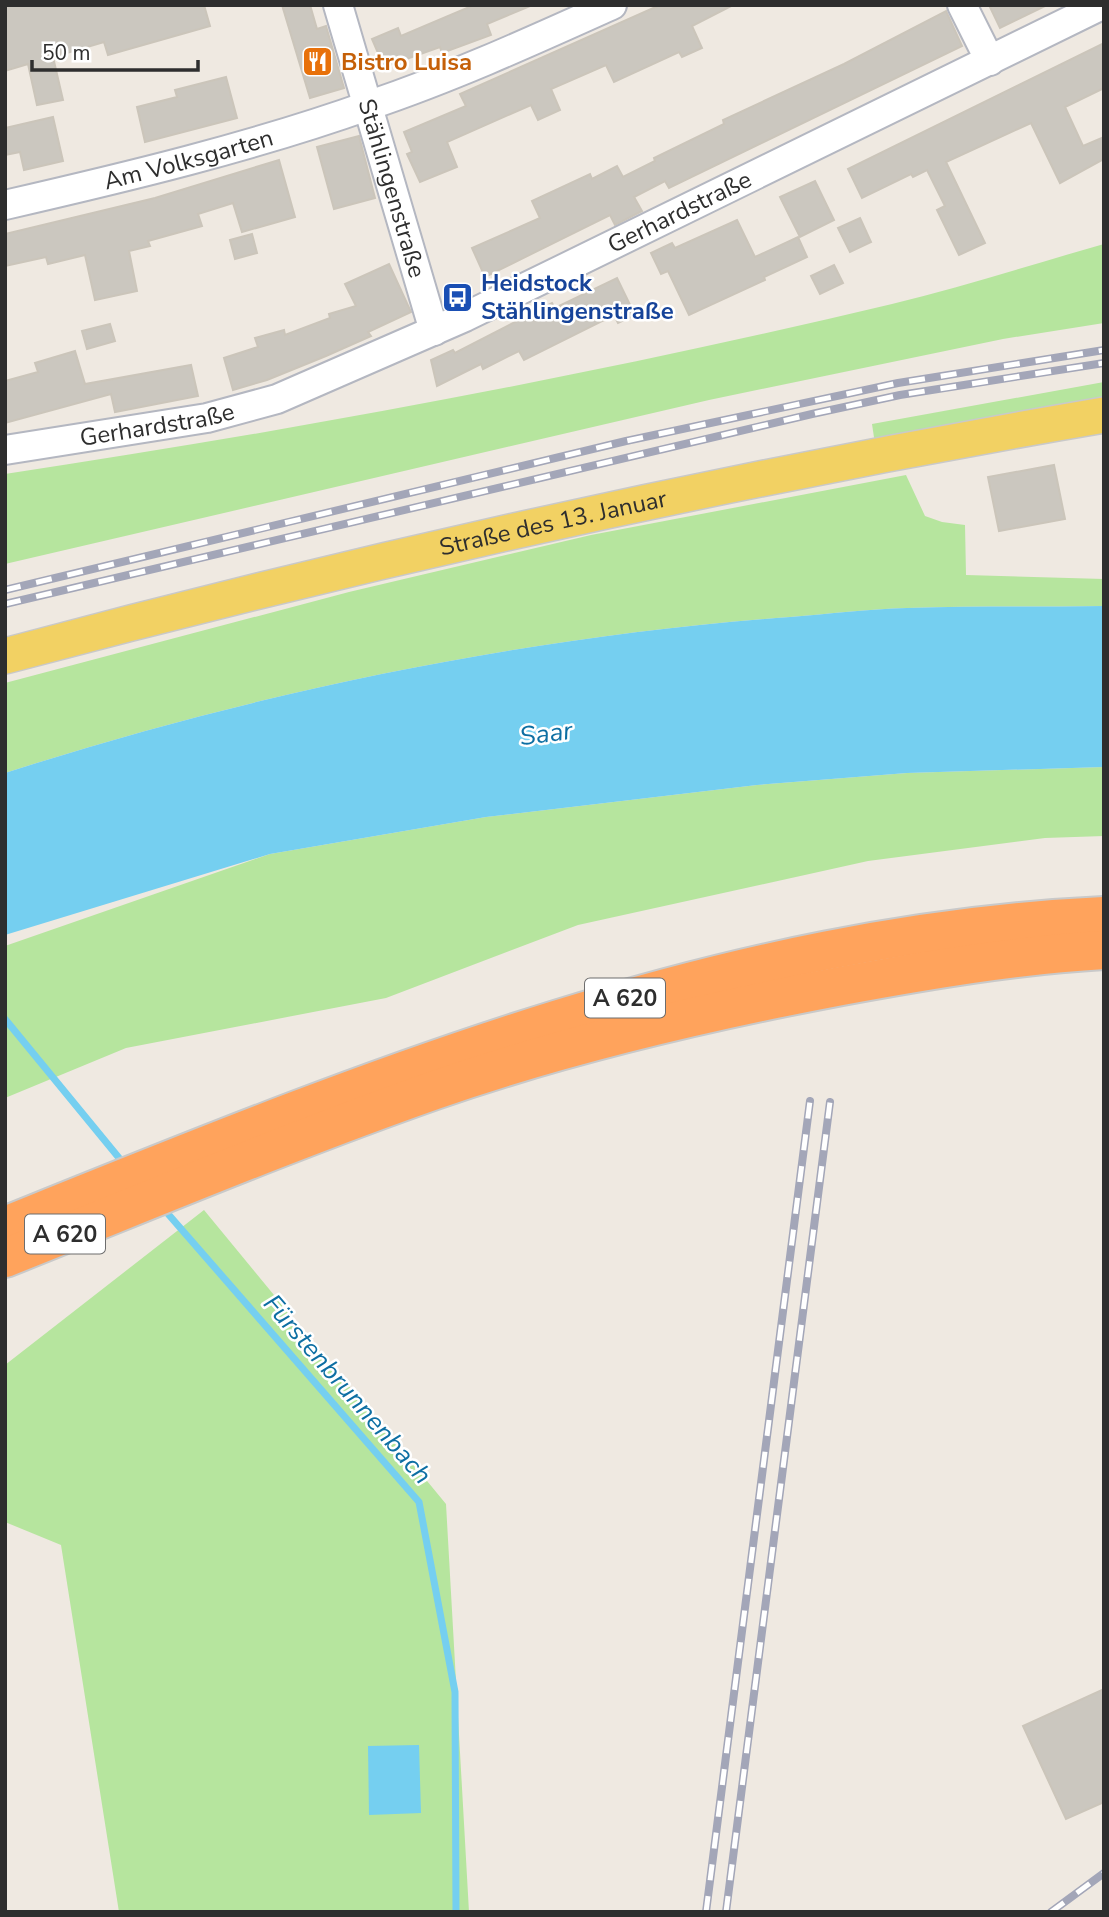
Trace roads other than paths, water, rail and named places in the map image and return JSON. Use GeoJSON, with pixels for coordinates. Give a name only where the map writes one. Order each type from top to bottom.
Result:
{"type":"FeatureCollection","features":[{"type":"Feature","properties":{"kind":"highway","name":"A 620"},"geometry":{"type":"LineString","coordinates":[[5,1258],[118,1197],[442,1057],[652,990],[779,960],[888,939],[974,927],[1104,916]]}},
{"type":"Feature","properties":{"kind":"highway","name":"A 620"},"geometry":{"type":"LineString","coordinates":[[171,1175],[436,1090],[657,1025],[900,975],[1104,950]]}},
{"type":"Feature","properties":{"kind":"highway","name":"A 620"},"geometry":{"type":"LineString","coordinates":[[5,1226],[118,1197]]}},
{"type":"Feature","properties":{"kind":"main road","name":"Straße des 13. Januar"},"geometry":{"type":"LineString","coordinates":[[5,656],[481,536],[721,485],[1104,415]]}},
{"type":"Feature","properties":{"kind":"street","name":"Stählingenstraße"},"geometry":{"type":"LineString","coordinates":[[338,5],[434,331]]}},
{"type":"Feature","properties":{"kind":"street","name":"Am Volksgarten"},"geometry":{"type":"LineString","coordinates":[[5,205],[219,150],[369,106],[460,72],[612,5]]}},
{"type":"Feature","properties":{"kind":"street"},"geometry":{"type":"LineString","coordinates":[[962,5],[990,61]]}},
{"type":"Feature","properties":{"kind":"street","name":"Gerhardstraße"},"geometry":{"type":"LineString","coordinates":[[5,450],[207,418],[277,398],[434,331],[1102,5]]}},
{"type":"Feature","properties":{"kind":"water","name":"Saar"},"geometry":{"type":"Polygon","coordinates":[[[1104,606],[1104,767],[907,773],[757,785],[486,817],[270,854],[5,935],[5,773],[101,744],[295,693],[393,672],[591,638],[878,609],[1104,606]]]}},
{"type":"Feature","properties":{"kind":"water"},"geometry":{"type":"Polygon","coordinates":[[[419,1745],[421,1813],[369,1815],[368,1746],[419,1745]]]}},
{"type":"Feature","properties":{"kind":"waterway","name":"Fürstenbrunnenbach"},"geometry":{"type":"LineString","coordinates":[[5,1019],[124,1164]]}},
{"type":"Feature","properties":{"kind":"waterway","name":"Fürstenbrunnenbach"},"geometry":{"type":"LineString","coordinates":[[162,1207],[419,1502],[455,1692],[456,1912]]}},
{"type":"Feature","properties":{"kind":"railway"},"geometry":{"type":"LineString","coordinates":[[5,590],[626,441],[898,383],[1104,350]]}},
{"type":"Feature","properties":{"kind":"railway"},"geometry":{"type":"LineString","coordinates":[[5,604],[812,414],[900,395],[1104,363]]}},
{"type":"Feature","properties":{"kind":"railway"},"geometry":{"type":"LineString","coordinates":[[706,1912],[810,1101]]}},
{"type":"Feature","properties":{"kind":"railway"},"geometry":{"type":"LineString","coordinates":[[726,1912],[830,1102]]}},
{"type":"Feature","properties":{"kind":"railway"},"geometry":{"type":"LineString","coordinates":[[1051,1912],[1104,1873]]}},
{"type":"Feature","properties":{"kind":"place","name":"Bistro Luisa"},"geometry":{"type":"Point","coordinates":[318,62]}},
{"type":"Feature","properties":{"kind":"place","name":"Heidstock Stählingenstraße"},"geometry":{"type":"Point","coordinates":[458,297]}}]}
